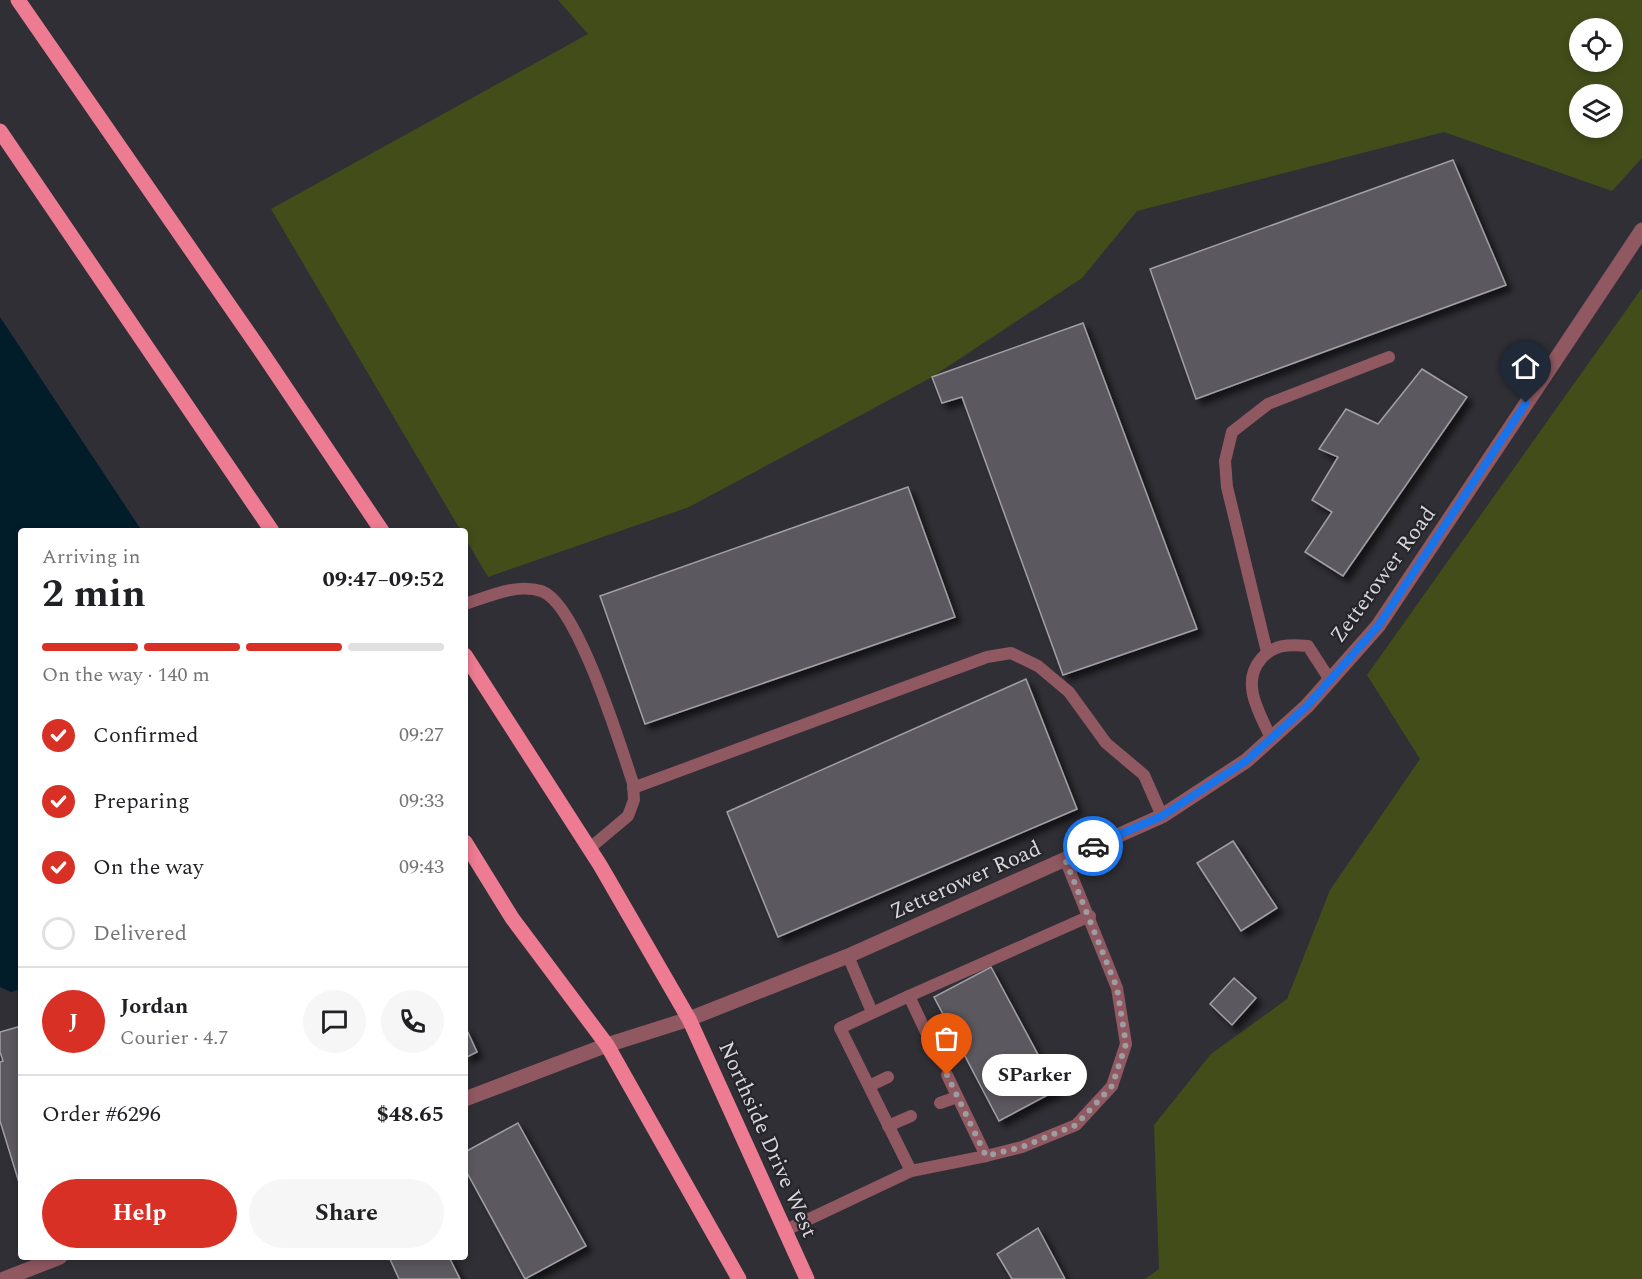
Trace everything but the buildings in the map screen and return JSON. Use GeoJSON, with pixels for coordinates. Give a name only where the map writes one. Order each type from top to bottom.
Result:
{"type":"FeatureCollection","features":[{"type":"Feature","properties":{"kind":"main road"},"geometry":{"type":"LineString","coordinates":[[18,0],[263,354],[380,528]]}},
{"type":"Feature","properties":{"kind":"main road"},"geometry":{"type":"LineString","coordinates":[[0,131],[270,528]]}},
{"type":"Feature","properties":{"kind":"main road","name":"Northside Drive West"},"geometry":{"type":"LineString","coordinates":[[468,660],[590,848],[690,1019],[807,1279]]}},
{"type":"Feature","properties":{"kind":"main road"},"geometry":{"type":"LineString","coordinates":[[468,847],[512,918],[607,1045],[739,1279]]}},
{"type":"Feature","properties":{"kind":"street","name":"Zetterower Road"},"geometry":{"type":"LineString","coordinates":[[468,1098],[607,1045],[690,1019],[848,956],[1162,816],[1246,761],[1307,706],[1378,626],[1642,230]]}},
{"type":"Feature","properties":{"kind":"street"},"geometry":{"type":"LineString","coordinates":[[3,1279],[52,1260]]}},
{"type":"Feature","properties":{"kind":"lane"},"geometry":{"type":"LineString","coordinates":[[1267,652],[1227,487],[1225,461],[1232,432],[1268,404],[1389,357]]}},
{"type":"Feature","properties":{"kind":"lane"},"geometry":{"type":"LineString","coordinates":[[468,603],[523,588],[543,591],[562,609],[598,682],[633,788],[634,800],[628,816],[590,848]]}},
{"type":"Feature","properties":{"kind":"lane"},"geometry":{"type":"LineString","coordinates":[[1271,738],[1255,704],[1251,683],[1255,666],[1267,652],[1286,643],[1308,646],[1330,680]]}},
{"type":"Feature","properties":{"kind":"lane"},"geometry":{"type":"LineString","coordinates":[[633,788],[987,657],[1011,653],[1038,666],[1069,692],[1106,743],[1144,775],[1162,816]]}},
{"type":"Feature","properties":{"kind":"lane"},"geometry":{"type":"LineString","coordinates":[[786,1230],[912,1172],[1022,1147],[1076,1125],[1112,1086],[1126,1044],[1117,988],[1090,916],[1065,859]]}},
{"type":"Feature","properties":{"kind":"lane"},"geometry":{"type":"LineString","coordinates":[[912,1172],[840,1028],[1090,916]]}},
{"type":"Feature","properties":{"kind":"lane"},"geometry":{"type":"LineString","coordinates":[[848,956],[872,1012]]}},
{"type":"Feature","properties":{"kind":"lane"},"geometry":{"type":"LineString","coordinates":[[909,996],[933,1047]]}},
{"type":"Feature","properties":{"kind":"lane"},"geometry":{"type":"LineString","coordinates":[[947,1075],[986,1156]]}},
{"type":"Feature","properties":{"kind":"lane"},"geometry":{"type":"LineString","coordinates":[[869,1086],[888,1077]]}},
{"type":"Feature","properties":{"kind":"lane"},"geometry":{"type":"LineString","coordinates":[[940,1103],[957,1096]]}},
{"type":"Feature","properties":{"kind":"lane"},"geometry":{"type":"LineString","coordinates":[[888,1126],[911,1116]]}},
{"type":"Feature","properties":{"kind":"green space"},"geometry":{"type":"Polygon","coordinates":[[[558,0],[1642,0],[1642,158],[1612,191],[1444,132],[1137,211],[1082,278],[932,377],[689,507],[488,577],[468,543],[468,528],[459,528],[271,209],[588,34],[558,0]]]}},
{"type":"Feature","properties":{"kind":"green space"},"geometry":{"type":"Polygon","coordinates":[[[1642,288],[1642,1279],[1145,1279],[1159,1269],[1154,1125],[1211,1054],[1287,999],[1330,890],[1420,759],[1367,675],[1642,288]]]}},
{"type":"Feature","properties":{"kind":"water"},"geometry":{"type":"Polygon","coordinates":[[[0,317],[140,528],[18,528],[18,990],[11,992],[0,987],[0,317]]]}},
{"type":"Feature","properties":{"kind":"way so far"},"geometry":{"type":"LineString","coordinates":[[947,1075],[986,1156],[1022,1147],[1076,1125],[1112,1086],[1126,1044],[1117,988],[1090,916],[1065,859],[1093,846]]}},
{"type":"Feature","properties":{"kind":"place","name":"SParker"},"geometry":{"type":"Point","coordinates":[947,1075]}},
{"type":"Feature","properties":{"kind":"route"},"geometry":{"type":"LineString","coordinates":[[1093,846],[1162,816],[1246,761],[1307,706],[1378,626],[1526,403]]}}]}
